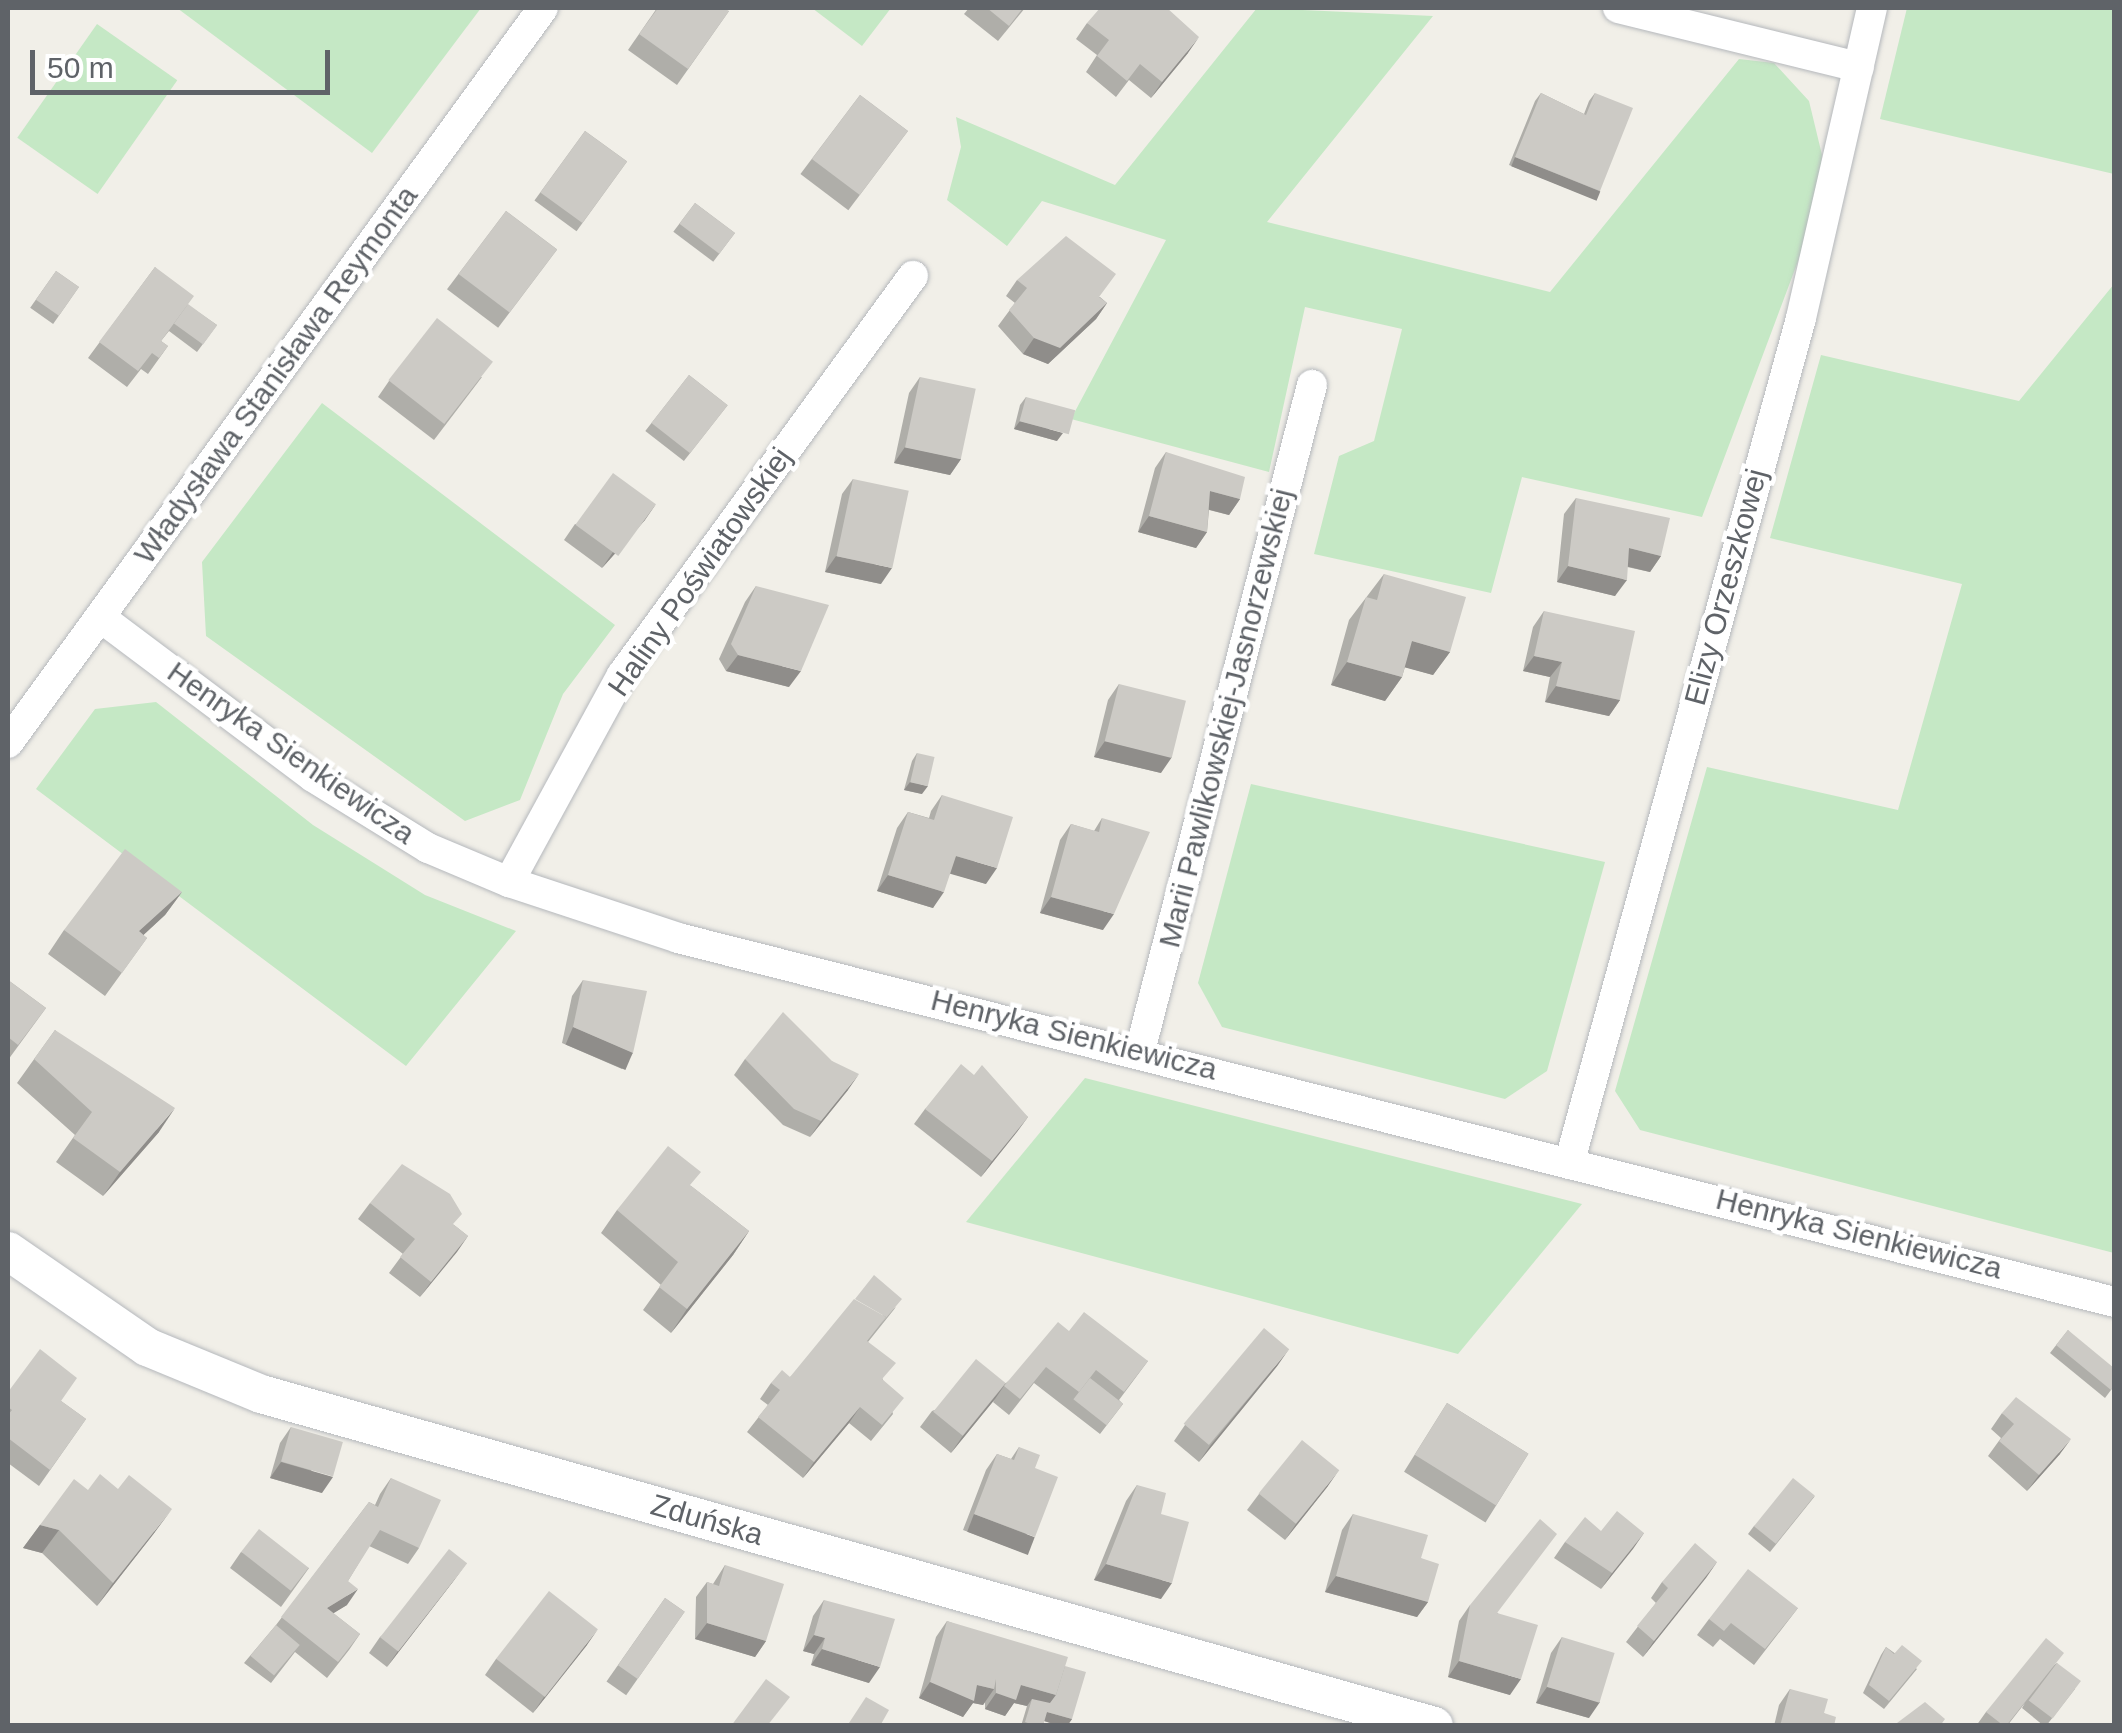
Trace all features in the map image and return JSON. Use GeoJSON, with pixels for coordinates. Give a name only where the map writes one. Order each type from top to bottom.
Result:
{"type":"FeatureCollection","features":[{"type":"Feature","properties":{"kind":"street","name":"Władysława Stanisława Reymonta"},"geometry":{"type":"LineString","coordinates":[[8,742],[543,8]]}},
{"type":"Feature","properties":{"kind":"street"},"geometry":{"type":"LineString","coordinates":[[1618,8],[1859,68]]}},
{"type":"Feature","properties":{"kind":"street","name":"Elizy Orzeszkowej"},"geometry":{"type":"LineString","coordinates":[[1568,1164],[1801,318],[1872,8]]}},
{"type":"Feature","properties":{"kind":"street","name":"Haliny Poświatowskiej"},"geometry":{"type":"LineString","coordinates":[[509,882],[622,676],[913,276]]}},
{"type":"Feature","properties":{"kind":"street","name":"Marii Pawlikowskiej-Jasnorzewskiej"},"geometry":{"type":"LineString","coordinates":[[1140,1051],[1312,386]]}},
{"type":"Feature","properties":{"kind":"street","name":"Henryka Sienkiewicza"},"geometry":{"type":"LineString","coordinates":[[100,617],[313,776],[428,848],[509,882],[678,938],[1140,1051],[2114,1302]]}},
{"type":"Feature","properties":{"kind":"street","name":"Zduńska"},"geometry":{"type":"LineString","coordinates":[[8,1251],[147,1347],[262,1394],[1434,1726]]}},
{"type":"Feature","properties":{"kind":"green space"},"geometry":{"type":"Polygon","coordinates":[[[177,8],[481,8],[372,153],[177,8]]]}},
{"type":"Feature","properties":{"kind":"green space"},"geometry":{"type":"Polygon","coordinates":[[[812,8],[891,8],[862,46],[812,8]]]}},
{"type":"Feature","properties":{"kind":"green space"},"geometry":{"type":"Polygon","coordinates":[[[1257,8],[1433,16],[1267,222],[1550,292],[1739,59],[1774,63],[1809,101],[1822,155],[1818,208],[1702,517],[1522,477],[1491,593],[1314,554],[1339,456],[1374,441],[1402,329],[1305,307],[1269,472],[1071,419],[1166,240],[1042,201],[1007,246],[947,200],[961,147],[956,117],[1115,185],[1257,8]]]}},
{"type":"Feature","properties":{"kind":"green space"},"geometry":{"type":"Polygon","coordinates":[[[1907,8],[2114,8],[2114,174],[1880,119],[1907,8]]]}},
{"type":"Feature","properties":{"kind":"green space"},"geometry":{"type":"Polygon","coordinates":[[[97,24],[177,80],[98,194],[17,138],[97,24]]]}},
{"type":"Feature","properties":{"kind":"green space"},"geometry":{"type":"Polygon","coordinates":[[[2114,284],[2114,1253],[1640,1130],[1615,1091],[1707,767],[1898,810],[1962,584],[1770,538],[1821,355],[2019,401],[2114,284]]]}},
{"type":"Feature","properties":{"kind":"green space"},"geometry":{"type":"Polygon","coordinates":[[[322,403],[615,625],[563,694],[520,800],[465,821],[206,636],[202,562],[322,403]]]}},
{"type":"Feature","properties":{"kind":"green space"},"geometry":{"type":"Polygon","coordinates":[[[156,702],[313,825],[425,895],[516,931],[406,1066],[36,789],[95,709],[156,702]]]}},
{"type":"Feature","properties":{"kind":"green space"},"geometry":{"type":"Polygon","coordinates":[[[1251,784],[1605,862],[1547,1071],[1505,1099],[1222,1027],[1198,983],[1251,784]]]}},
{"type":"Feature","properties":{"kind":"green space"},"geometry":{"type":"Polygon","coordinates":[[[1085,1078],[1582,1204],[1458,1354],[966,1222],[1085,1078]]]}},
{"type":"Feature","properties":{"kind":"building"},"geometry":{"type":"Polygon","coordinates":[[[658,8],[729,11],[688,69],[639,34],[658,8]]]}},
{"type":"Feature","properties":{"kind":"building"},"geometry":{"type":"Polygon","coordinates":[[[987,8],[1023,8],[1009,26],[987,8]]]}},
{"type":"Feature","properties":{"kind":"building"},"geometry":{"type":"Polygon","coordinates":[[[1100,8],[1167,8],[1199,37],[1162,82],[1140,64],[1127,81],[1097,56],[1109,40],[1087,23],[1100,8]]]}},
{"type":"Feature","properties":{"kind":"building"},"geometry":{"type":"Polygon","coordinates":[[[1541,93],[1586,115],[1595,93],[1633,108],[1600,191],[1515,157],[1541,93]]]}},
{"type":"Feature","properties":{"kind":"building"},"geometry":{"type":"Polygon","coordinates":[[[860,95],[908,131],[860,195],[812,159],[860,95]]]}},
{"type":"Feature","properties":{"kind":"building"},"geometry":{"type":"Polygon","coordinates":[[[585,131],[627,162],[582,223],[540,192],[585,131]]]}},
{"type":"Feature","properties":{"kind":"building"},"geometry":{"type":"Polygon","coordinates":[[[695,203],[735,233],[719,254],[679,224],[695,203]]]}},
{"type":"Feature","properties":{"kind":"building"},"geometry":{"type":"Polygon","coordinates":[[[506,211],[557,250],[510,313],[458,274],[506,211]]]}},
{"type":"Feature","properties":{"kind":"building"},"geometry":{"type":"Polygon","coordinates":[[[1066,236],[1116,274],[1099,297],[1107,303],[1060,348],[1034,338],[1009,310],[1027,288],[1017,280],[1066,236]]]}},
{"type":"Feature","properties":{"kind":"building"},"geometry":{"type":"Polygon","coordinates":[[[155,267],[194,296],[161,341],[168,346],[159,358],[152,353],[138,371],[99,342],[155,267]]]}},
{"type":"Feature","properties":{"kind":"building"},"geometry":{"type":"Polygon","coordinates":[[[56,271],[79,287],[59,316],[36,300],[56,271]]]}},
{"type":"Feature","properties":{"kind":"building"},"geometry":{"type":"Polygon","coordinates":[[[188,304],[217,325],[203,345],[174,323],[188,304]]]}},
{"type":"Feature","properties":{"kind":"building"},"geometry":{"type":"Polygon","coordinates":[[[437,318],[493,362],[444,424],[388,380],[437,318]]]}},
{"type":"Feature","properties":{"kind":"building"},"geometry":{"type":"Polygon","coordinates":[[[689,375],[728,405],[690,453],[651,423],[689,375]]]}},
{"type":"Feature","properties":{"kind":"building"},"geometry":{"type":"Polygon","coordinates":[[[920,377],[976,389],[961,459],[905,447],[920,377]]]}},
{"type":"Feature","properties":{"kind":"building"},"geometry":{"type":"Polygon","coordinates":[[[1026,397],[1075,410],[1069,434],[1020,421],[1026,397]]]}},
{"type":"Feature","properties":{"kind":"building"},"geometry":{"type":"Polygon","coordinates":[[[1166,452],[1245,477],[1240,499],[1210,491],[1207,532],[1149,516],[1166,452]]]}},
{"type":"Feature","properties":{"kind":"building"},"geometry":{"type":"Polygon","coordinates":[[[613,473],[656,504],[618,556],[575,525],[613,473]]]}},
{"type":"Feature","properties":{"kind":"building"},"geometry":{"type":"Polygon","coordinates":[[[853,479],[909,491],[892,568],[837,556],[853,479]]]}},
{"type":"Feature","properties":{"kind":"building"},"geometry":{"type":"Polygon","coordinates":[[[1576,498],[1670,518],[1661,556],[1629,548],[1627,580],[1568,566],[1576,498]]]}},
{"type":"Feature","properties":{"kind":"building"},"geometry":{"type":"Polygon","coordinates":[[[1384,574],[1466,597],[1450,652],[1412,641],[1402,677],[1347,662],[1366,597],[1377,600],[1384,574]]]}},
{"type":"Feature","properties":{"kind":"building"},"geometry":{"type":"Polygon","coordinates":[[[756,586],[829,605],[801,671],[738,655],[731,644],[756,586]]]}},
{"type":"Feature","properties":{"kind":"building"},"geometry":{"type":"Polygon","coordinates":[[[1544,611],[1635,631],[1620,700],[1556,686],[1562,662],[1534,656],[1544,611]]]}},
{"type":"Feature","properties":{"kind":"building"},"geometry":{"type":"Polygon","coordinates":[[[1119,684],[1186,701],[1172,758],[1105,741],[1119,684]]]}},
{"type":"Feature","properties":{"kind":"building"},"geometry":{"type":"Polygon","coordinates":[[[917,753],[935,757],[928,786],[910,782],[917,753]]]}},
{"type":"Feature","properties":{"kind":"building"},"geometry":{"type":"Polygon","coordinates":[[[942,795],[1013,817],[997,868],[956,856],[944,892],[888,875],[908,812],[934,820],[942,795]]]}},
{"type":"Feature","properties":{"kind":"building"},"geometry":{"type":"Polygon","coordinates":[[[1102,818],[1150,832],[1114,914],[1051,897],[1071,824],[1099,832],[1102,818]]]}},
{"type":"Feature","properties":{"kind":"building"},"geometry":{"type":"Polygon","coordinates":[[[125,849],[182,892],[139,931],[147,938],[122,973],[64,930],[125,849]]]}},
{"type":"Feature","properties":{"kind":"building"},"geometry":{"type":"Polygon","coordinates":[[[8,980],[46,1008],[18,1045],[8,1037],[8,980]]]}},
{"type":"Feature","properties":{"kind":"building"},"geometry":{"type":"Polygon","coordinates":[[[583,980],[647,991],[633,1053],[573,1027],[583,980]]]}},
{"type":"Feature","properties":{"kind":"building"},"geometry":{"type":"Polygon","coordinates":[[[783,1012],[832,1061],[859,1074],[821,1121],[794,1109],[745,1059],[783,1012]]]}},
{"type":"Feature","properties":{"kind":"building"},"geometry":{"type":"Polygon","coordinates":[[[55,1030],[175,1108],[120,1172],[73,1138],[92,1112],[34,1059],[55,1030]]]}},
{"type":"Feature","properties":{"kind":"building"},"geometry":{"type":"Polygon","coordinates":[[[961,1064],[974,1075],[982,1065],[1028,1117],[992,1161],[925,1109],[961,1064]]]}},
{"type":"Feature","properties":{"kind":"building"},"geometry":{"type":"Polygon","coordinates":[[[668,1146],[701,1172],[690,1185],[749,1231],[687,1309],[659,1287],[678,1262],[617,1210],[668,1146]]]}},
{"type":"Feature","properties":{"kind":"building"},"geometry":{"type":"Polygon","coordinates":[[[402,1164],[450,1194],[462,1214],[453,1224],[468,1236],[431,1282],[400,1257],[415,1239],[370,1203],[402,1164]]]}},
{"type":"Feature","properties":{"kind":"building"},"geometry":{"type":"Polygon","coordinates":[[[874,1275],[902,1299],[880,1325],[886,1317],[855,1299],[874,1275]]]}},
{"type":"Feature","properties":{"kind":"building"},"geometry":{"type":"Polygon","coordinates":[[[854,1299],[886,1317],[867,1341],[896,1363],[882,1379],[904,1398],[882,1425],[860,1407],[814,1462],[758,1417],[780,1390],[771,1383],[782,1370],[790,1377],[854,1299]]]}},
{"type":"Feature","properties":{"kind":"building"},"geometry":{"type":"Polygon","coordinates":[[[1084,1312],[1148,1361],[1124,1392],[1096,1370],[1079,1392],[1046,1367],[1020,1399],[1004,1386],[1058,1322],[1069,1331],[1084,1312]]]}},
{"type":"Feature","properties":{"kind":"building"},"geometry":{"type":"Polygon","coordinates":[[[1264,1328],[1289,1349],[1209,1445],[1184,1424],[1264,1328]]]}},
{"type":"Feature","properties":{"kind":"building"},"geometry":{"type":"Polygon","coordinates":[[[2068,1330],[2114,1368],[2111,1390],[2056,1345],[2068,1330]]]}},
{"type":"Feature","properties":{"kind":"building"},"geometry":{"type":"Polygon","coordinates":[[[40,1349],[77,1378],[61,1401],[86,1419],[50,1470],[8,1438],[8,1415],[12,1410],[8,1407],[8,1392],[40,1349]]]}},
{"type":"Feature","properties":{"kind":"building"},"geometry":{"type":"Polygon","coordinates":[[[976,1359],[1006,1383],[963,1436],[933,1412],[976,1359]]]}},
{"type":"Feature","properties":{"kind":"building"},"geometry":{"type":"Polygon","coordinates":[[[1090,1378],[1123,1404],[1106,1425],[1073,1399],[1090,1378]]]}},
{"type":"Feature","properties":{"kind":"building"},"geometry":{"type":"Polygon","coordinates":[[[2016,1397],[2071,1439],[2039,1475],[1999,1441],[2014,1424],[2002,1413],[2016,1397]]]}},
{"type":"Feature","properties":{"kind":"building"},"geometry":{"type":"Polygon","coordinates":[[[1447,1403],[1528,1454],[1496,1506],[1415,1455],[1447,1403]]]}},
{"type":"Feature","properties":{"kind":"building"},"geometry":{"type":"Polygon","coordinates":[[[291,1427],[343,1442],[333,1476],[281,1462],[291,1427]]]}},
{"type":"Feature","properties":{"kind":"building"},"geometry":{"type":"Polygon","coordinates":[[[1302,1440],[1339,1470],[1296,1524],[1259,1494],[1302,1440]]]}},
{"type":"Feature","properties":{"kind":"building"},"geometry":{"type":"Polygon","coordinates":[[[1019,1447],[1040,1455],[1035,1468],[1058,1477],[1035,1537],[974,1514],[997,1454],[1014,1460],[1019,1447]]]}},
{"type":"Feature","properties":{"kind":"building"},"geometry":{"type":"Polygon","coordinates":[[[100,1474],[118,1489],[129,1475],[172,1509],[113,1583],[59,1530],[40,1525],[74,1479],[88,1490],[100,1474]]]}},
{"type":"Feature","properties":{"kind":"building"},"geometry":{"type":"Polygon","coordinates":[[[391,1478],[441,1500],[419,1548],[380,1530],[348,1581],[358,1589],[327,1608],[360,1634],[338,1662],[281,1617],[369,1502],[378,1507],[391,1478]]]}},
{"type":"Feature","properties":{"kind":"building"},"geometry":{"type":"Polygon","coordinates":[[[1793,1478],[1815,1496],[1776,1544],[1754,1526],[1793,1478]]]}},
{"type":"Feature","properties":{"kind":"building"},"geometry":{"type":"Polygon","coordinates":[[[1137,1485],[1166,1493],[1161,1514],[1189,1522],[1172,1583],[1106,1564],[1137,1485]]]}},
{"type":"Feature","properties":{"kind":"building"},"geometry":{"type":"Polygon","coordinates":[[[1617,1511],[1644,1533],[1612,1573],[1565,1542],[1585,1517],[1601,1531],[1617,1511]]]}},
{"type":"Feature","properties":{"kind":"building"},"geometry":{"type":"Polygon","coordinates":[[[1353,1514],[1428,1535],[1421,1558],[1439,1564],[1428,1602],[1336,1576],[1353,1514]]]}},
{"type":"Feature","properties":{"kind":"building"},"geometry":{"type":"Polygon","coordinates":[[[1540,1519],[1557,1534],[1497,1613],[1538,1625],[1521,1679],[1459,1661],[1470,1605],[1540,1519]]]}},
{"type":"Feature","properties":{"kind":"building"},"geometry":{"type":"Polygon","coordinates":[[[259,1529],[309,1568],[291,1591],[241,1552],[259,1529]]]}},
{"type":"Feature","properties":{"kind":"building"},"geometry":{"type":"Polygon","coordinates":[[[1695,1543],[1717,1562],[1654,1641],[1637,1626],[1668,1588],[1662,1582],[1695,1543]]]}},
{"type":"Feature","properties":{"kind":"building"},"geometry":{"type":"Polygon","coordinates":[[[449,1549],[467,1563],[398,1651],[380,1637],[449,1549]]]}},
{"type":"Feature","properties":{"kind":"building"},"geometry":{"type":"Polygon","coordinates":[[[725,1565],[784,1584],[766,1641],[707,1623],[707,1582],[719,1586],[725,1565]]]}},
{"type":"Feature","properties":{"kind":"building"},"geometry":{"type":"Polygon","coordinates":[[[1748,1569],[1798,1608],[1765,1649],[1731,1623],[1724,1631],[1709,1619],[1748,1569]]]}},
{"type":"Feature","properties":{"kind":"building"},"geometry":{"type":"Polygon","coordinates":[[[549,1591],[598,1629],[545,1697],[496,1659],[549,1591]]]}},
{"type":"Feature","properties":{"kind":"building"},"geometry":{"type":"Polygon","coordinates":[[[665,1598],[685,1612],[638,1679],[618,1665],[665,1598]]]}},
{"type":"Feature","properties":{"kind":"building"},"geometry":{"type":"Polygon","coordinates":[[[824,1600],[895,1619],[880,1667],[822,1649],[825,1638],[814,1635],[824,1600]]]}},
{"type":"Feature","properties":{"kind":"building"},"geometry":{"type":"Polygon","coordinates":[[[947,1621],[1068,1657],[1056,1695],[1021,1685],[1016,1700],[996,1693],[996,1679],[994,1689],[977,1685],[974,1701],[930,1682],[947,1621]]]}},
{"type":"Feature","properties":{"kind":"building"},"geometry":{"type":"Polygon","coordinates":[[[276,1625],[300,1645],[274,1676],[250,1656],[276,1625]]]}},
{"type":"Feature","properties":{"kind":"building"},"geometry":{"type":"Polygon","coordinates":[[[1562,1637],[1615,1653],[1599,1703],[1547,1687],[1562,1637]]]}},
{"type":"Feature","properties":{"kind":"building"},"geometry":{"type":"Polygon","coordinates":[[[2046,1638],[2064,1653],[2004,1726],[1986,1712],[2046,1638]]]}},
{"type":"Feature","properties":{"kind":"building"},"geometry":{"type":"Polygon","coordinates":[[[1902,1645],[1922,1661],[1889,1701],[1869,1685],[1886,1647],[1894,1654],[1902,1645]]]}},
{"type":"Feature","properties":{"kind":"building"},"geometry":{"type":"Polygon","coordinates":[[[2057,1663],[2081,1681],[2053,1719],[2029,1701],[2057,1663]]]}},
{"type":"Feature","properties":{"kind":"building"},"geometry":{"type":"Polygon","coordinates":[[[1065,1666],[1086,1672],[1072,1719],[1047,1712],[1043,1726],[1025,1722],[1032,1699],[1050,1703],[1056,1695],[1065,1666]]]}},
{"type":"Feature","properties":{"kind":"building"},"geometry":{"type":"Polygon","coordinates":[[[766,1679],[790,1697],[767,1726],[731,1726],[766,1679]]]}},
{"type":"Feature","properties":{"kind":"building"},"geometry":{"type":"Polygon","coordinates":[[[1790,1689],[1828,1699],[1824,1713],[1836,1717],[1834,1726],[1780,1726],[1790,1689]]]}},
{"type":"Feature","properties":{"kind":"building"},"geometry":{"type":"Polygon","coordinates":[[[866,1697],[889,1710],[880,1726],[847,1726],[866,1697]]]}},
{"type":"Feature","properties":{"kind":"building"},"geometry":{"type":"Polygon","coordinates":[[[1925,1702],[1945,1719],[1940,1726],[1893,1726],[1925,1702]]]}}]}
